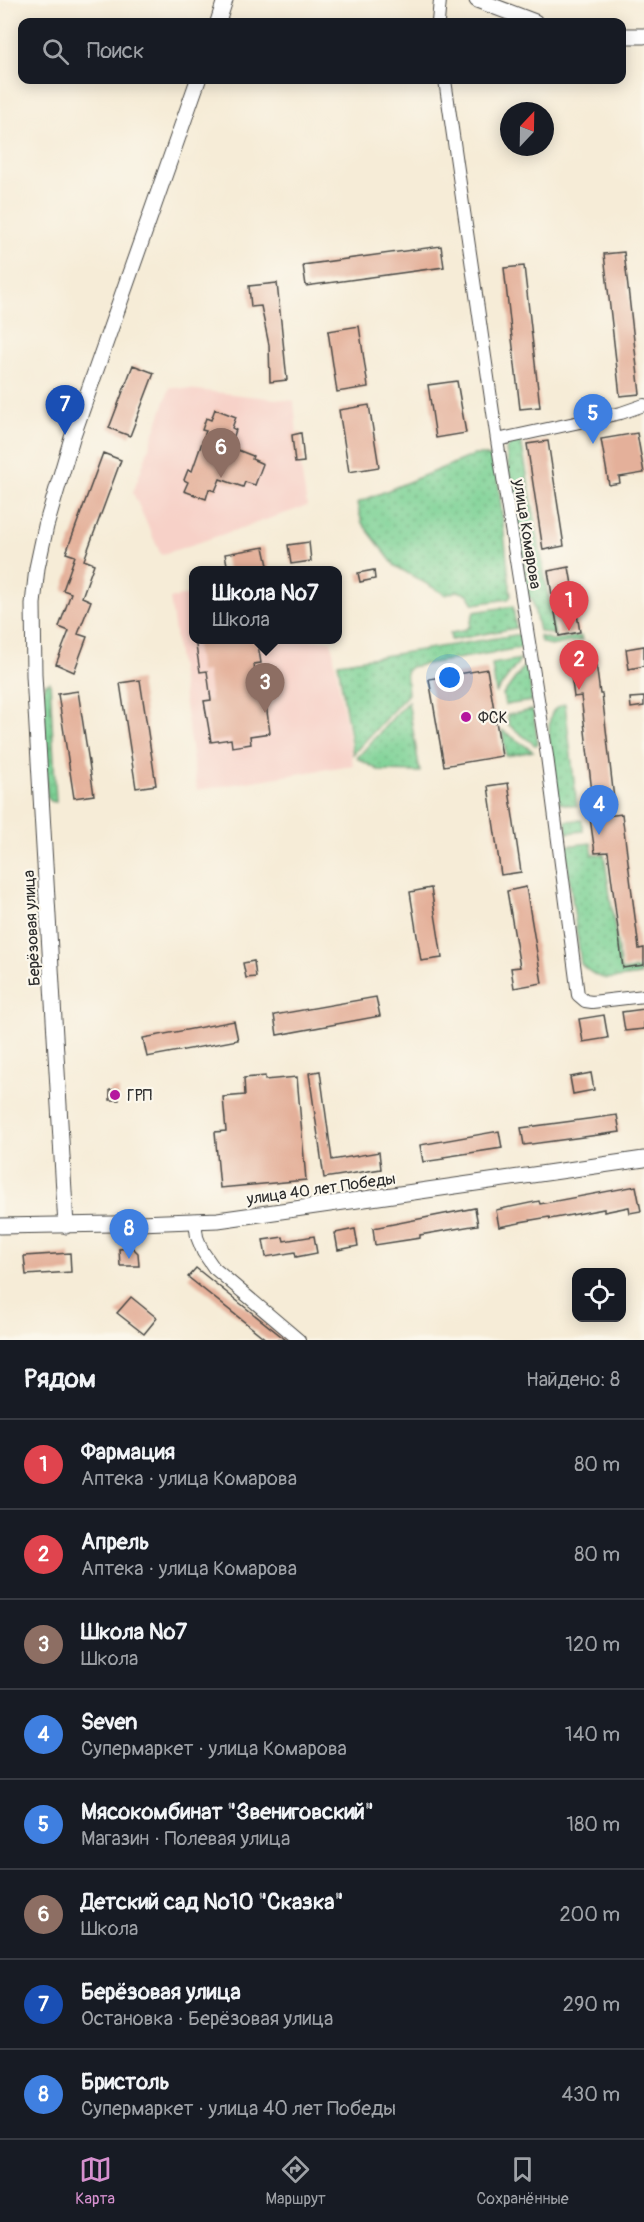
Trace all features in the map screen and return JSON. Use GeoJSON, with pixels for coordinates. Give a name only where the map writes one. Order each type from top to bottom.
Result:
{"type":"FeatureCollection","features":[{"type":"Feature","properties":{"kind":"street"},"geometry":{"type":"LineString","coordinates":[[219,18],[225,0]]}},
{"type":"Feature","properties":{"kind":"street"},"geometry":{"type":"LineString","coordinates":[[438,18],[440,0]]}},
{"type":"Feature","properties":{"kind":"street"},"geometry":{"type":"LineString","coordinates":[[477,0],[524,18]]}},
{"type":"Feature","properties":{"kind":"street"},"geometry":{"type":"LineString","coordinates":[[626,36],[644,36]]}},
{"type":"Feature","properties":{"kind":"street","name":"Берёзовая улица"},"geometry":{"type":"LineString","coordinates":[[66,1226],[34,675],[33,604],[37,568],[46,526],[72,438],[197,84]]}},
{"type":"Feature","properties":{"kind":"street","name":"улица Комарова"},"geometry":{"type":"LineString","coordinates":[[446,84],[497,440],[547,756],[578,994],[585,1001],[592,1002],[644,996]]}},
{"type":"Feature","properties":{"kind":"street"},"geometry":{"type":"LineString","coordinates":[[497,440],[621,413],[644,405]]}},
{"type":"Feature","properties":{"kind":"street","name":"улица 40 лет Победы"},"geometry":{"type":"LineString","coordinates":[[0,1226],[195,1221],[321,1207],[644,1159]]}},
{"type":"Feature","properties":{"kind":"street"},"geometry":{"type":"LineString","coordinates":[[195,1221],[197,1237],[203,1252],[214,1268],[299,1340]]}},
{"type":"Feature","properties":{"kind":"shaded area"},"geometry":{"type":"Polygon","coordinates":[[[170,387],[294,401],[297,434],[301,433],[304,462],[300,463],[307,506],[161,555],[133,493],[170,387]]]}},
{"type":"Feature","properties":{"kind":"shaded area"},"geometry":{"type":"Polygon","coordinates":[[[189,595],[189,644],[332,644],[353,765],[197,790],[170,598],[189,595]]]}},
{"type":"Feature","properties":{"kind":"green space"},"geometry":{"type":"Polygon","coordinates":[[[521,440],[555,635],[539,631],[532,599],[528,597],[506,450],[512,442],[521,440]]]}},
{"type":"Feature","properties":{"kind":"green space"},"geometry":{"type":"Polygon","coordinates":[[[474,455],[485,455],[493,459],[497,469],[511,596],[508,599],[474,604],[468,594],[456,591],[446,595],[395,566],[362,523],[357,503],[474,455]]]}},
{"type":"Feature","properties":{"kind":"green space"},"geometry":{"type":"Polygon","coordinates":[[[513,606],[516,628],[451,640],[450,633],[469,627],[474,612],[513,606]]]}},
{"type":"Feature","properties":{"kind":"green space"},"geometry":{"type":"Polygon","coordinates":[[[521,634],[523,644],[520,648],[410,667],[406,673],[408,694],[353,754],[338,663],[521,634]]]}},
{"type":"Feature","properties":{"kind":"green space"},"geometry":{"type":"Polygon","coordinates":[[[539,636],[552,640],[581,636],[582,640],[551,646],[541,642],[539,636]]]}},
{"type":"Feature","properties":{"kind":"green space"},"geometry":{"type":"Polygon","coordinates":[[[521,659],[496,693],[492,664],[521,659]]]}},
{"type":"Feature","properties":{"kind":"green space"},"geometry":{"type":"Polygon","coordinates":[[[528,665],[532,701],[505,705],[503,695],[524,666],[528,665]]]}},
{"type":"Feature","properties":{"kind":"green space"},"geometry":{"type":"Polygon","coordinates":[[[50,682],[56,802],[47,797],[43,690],[45,684],[50,682]]]}},
{"type":"Feature","properties":{"kind":"green space"},"geometry":{"type":"Polygon","coordinates":[[[408,701],[420,772],[380,771],[357,758],[408,701]]]}},
{"type":"Feature","properties":{"kind":"green space"},"geometry":{"type":"Polygon","coordinates":[[[565,704],[577,806],[560,803],[557,797],[550,752],[550,719],[554,710],[565,704]]]}},
{"type":"Feature","properties":{"kind":"green space"},"geometry":{"type":"Polygon","coordinates":[[[533,710],[538,744],[535,745],[509,725],[507,715],[533,710]]]}},
{"type":"Feature","properties":{"kind":"green space"},"geometry":{"type":"Polygon","coordinates":[[[502,730],[533,751],[506,756],[502,730]]]}},
{"type":"Feature","properties":{"kind":"green space"},"geometry":{"type":"Polygon","coordinates":[[[582,820],[583,831],[567,833],[566,821],[582,820]]]}},
{"type":"Feature","properties":{"kind":"green space"},"geometry":{"type":"Polygon","coordinates":[[[591,843],[593,855],[604,854],[621,971],[640,969],[641,975],[602,978],[588,971],[581,964],[565,846],[591,843]]]}},
{"type":"Feature","properties":{"kind":"building"},"geometry":{"type":"Polygon","coordinates":[[[441,246],[444,267],[306,286],[303,265],[441,246]]]}},
{"type":"Feature","properties":{"kind":"building"},"geometry":{"type":"Polygon","coordinates":[[[624,252],[640,394],[620,396],[604,254],[624,252]]]}},
{"type":"Feature","properties":{"kind":"building"},"geometry":{"type":"Polygon","coordinates":[[[524,266],[540,407],[520,409],[504,268],[524,266]]]}},
{"type":"Feature","properties":{"kind":"building"},"geometry":{"type":"Polygon","coordinates":[[[277,283],[287,380],[270,382],[269,345],[261,306],[251,307],[249,286],[277,283]]]}},
{"type":"Feature","properties":{"kind":"building"},"geometry":{"type":"Polygon","coordinates":[[[359,326],[368,387],[337,392],[328,331],[359,326]]]}},
{"type":"Feature","properties":{"kind":"building"},"geometry":{"type":"Polygon","coordinates":[[[133,365],[154,373],[130,436],[109,428],[133,365]]]}},
{"type":"Feature","properties":{"kind":"building"},"geometry":{"type":"Polygon","coordinates":[[[457,381],[466,433],[436,438],[428,385],[457,381]]]}},
{"type":"Feature","properties":{"kind":"building"},"geometry":{"type":"Polygon","coordinates":[[[369,405],[379,467],[349,472],[339,410],[369,405]]]}},
{"type":"Feature","properties":{"kind":"building"},"geometry":{"type":"Polygon","coordinates":[[[215,409],[236,417],[232,428],[236,430],[230,447],[253,456],[252,459],[263,464],[255,485],[245,482],[243,487],[220,479],[215,491],[209,489],[206,499],[184,491],[188,482],[184,480],[188,470],[192,471],[206,431],[202,430],[206,418],[211,420],[215,409]]]}},
{"type":"Feature","properties":{"kind":"building"},"geometry":{"type":"Polygon","coordinates":[[[301,433],[304,462],[295,463],[292,435],[301,433]]]}},
{"type":"Feature","properties":{"kind":"building"},"geometry":{"type":"Polygon","coordinates":[[[637,433],[644,473],[619,477],[620,483],[609,485],[601,439],[637,433]]]}},
{"type":"Feature","properties":{"kind":"building"},"geometry":{"type":"Polygon","coordinates":[[[548,441],[564,546],[543,550],[527,444],[548,441]]]}},
{"type":"Feature","properties":{"kind":"building"},"geometry":{"type":"Polygon","coordinates":[[[103,453],[121,460],[84,560],[94,564],[82,597],[91,601],[78,634],[87,637],[74,672],[56,664],[69,631],[59,627],[71,593],[63,590],[75,556],[66,553],[103,453]]]}},
{"type":"Feature","properties":{"kind":"building"},"geometry":{"type":"Polygon","coordinates":[[[309,542],[311,561],[291,564],[288,545],[309,542]]]}},
{"type":"Feature","properties":{"kind":"building"},"geometry":{"type":"Polygon","coordinates":[[[264,547],[268,566],[227,566],[225,554],[264,547]]]}},
{"type":"Feature","properties":{"kind":"building"},"geometry":{"type":"Polygon","coordinates":[[[569,567],[580,632],[559,636],[548,571],[569,567]]]}},
{"type":"Feature","properties":{"kind":"building"},"geometry":{"type":"Polygon","coordinates":[[[374,570],[375,579],[360,582],[358,573],[374,570]]]}},
{"type":"Feature","properties":{"kind":"building"},"geometry":{"type":"Polygon","coordinates":[[[196,644],[258,644],[261,663],[254,664],[258,691],[264,690],[270,733],[250,736],[251,744],[232,747],[231,739],[211,742],[204,701],[211,700],[207,671],[200,672],[196,644]]]}},
{"type":"Feature","properties":{"kind":"building"},"geometry":{"type":"Polygon","coordinates":[[[644,646],[644,666],[629,669],[626,649],[644,646]]]}},
{"type":"Feature","properties":{"kind":"building"},"geometry":{"type":"Polygon","coordinates":[[[595,655],[600,694],[602,694],[614,799],[593,801],[581,696],[574,697],[569,659],[595,655]]]}},
{"type":"Feature","properties":{"kind":"building","name":"ФСК"},"geometry":{"type":"Polygon","coordinates":[[[487,669],[502,756],[444,766],[429,679],[487,669]]]}},
{"type":"Feature","properties":{"kind":"building"},"geometry":{"type":"Polygon","coordinates":[[[140,680],[156,785],[136,788],[120,683],[140,680]]]}},
{"type":"Feature","properties":{"kind":"building"},"geometry":{"type":"Polygon","coordinates":[[[78,691],[94,795],[74,798],[58,694],[78,691]]]}},
{"type":"Feature","properties":{"kind":"building"},"geometry":{"type":"Polygon","coordinates":[[[644,697],[644,706],[631,708],[630,698],[644,697]]]}},
{"type":"Feature","properties":{"kind":"building"},"geometry":{"type":"Polygon","coordinates":[[[508,783],[521,872],[501,875],[488,786],[508,783]]]}},
{"type":"Feature","properties":{"kind":"building"},"geometry":{"type":"Polygon","coordinates":[[[622,814],[639,949],[644,948],[644,965],[623,968],[608,852],[595,853],[590,818],[622,814]]]}},
{"type":"Feature","properties":{"kind":"building"},"geometry":{"type":"Polygon","coordinates":[[[526,887],[542,983],[514,988],[511,968],[520,967],[507,891],[526,887]]]}},
{"type":"Feature","properties":{"kind":"building"},"geometry":{"type":"Polygon","coordinates":[[[431,888],[442,958],[421,961],[410,892],[431,888]]]}},
{"type":"Feature","properties":{"kind":"building"},"geometry":{"type":"Polygon","coordinates":[[[254,961],[256,977],[246,978],[243,963],[254,961]]]}},
{"type":"Feature","properties":{"kind":"building"},"geometry":{"type":"Polygon","coordinates":[[[376,997],[380,1016],[277,1035],[274,1015],[376,997]]]}},
{"type":"Feature","properties":{"kind":"building"},"geometry":{"type":"Polygon","coordinates":[[[644,1009],[644,1029],[625,1031],[622,1012],[644,1009]]]}},
{"type":"Feature","properties":{"kind":"building"},"geometry":{"type":"Polygon","coordinates":[[[604,1015],[608,1038],[583,1042],[579,1019],[604,1015]]]}},
{"type":"Feature","properties":{"kind":"building"},"geometry":{"type":"Polygon","coordinates":[[[234,1021],[238,1040],[147,1057],[143,1038],[234,1021]]]}},
{"type":"Feature","properties":{"kind":"building"},"geometry":{"type":"Polygon","coordinates":[[[320,1071],[332,1160],[379,1152],[381,1169],[324,1178],[309,1073],[320,1071]]]}},
{"type":"Feature","properties":{"kind":"building"},"geometry":{"type":"Polygon","coordinates":[[[591,1073],[594,1090],[573,1094],[570,1077],[591,1073]]]}},
{"type":"Feature","properties":{"kind":"building"},"geometry":{"type":"Polygon","coordinates":[[[265,1076],[265,1080],[297,1077],[306,1180],[220,1188],[215,1132],[226,1131],[223,1097],[245,1095],[244,1078],[265,1076]]]}},
{"type":"Feature","properties":{"kind":"building","name":"ГРП"},"geometry":{"type":"Polygon","coordinates":[[[119,1089],[119,1100],[110,1100],[110,1090],[119,1089]]]}},
{"type":"Feature","properties":{"kind":"building"},"geometry":{"type":"Polygon","coordinates":[[[617,1115],[620,1132],[524,1145],[521,1128],[617,1115]]]}},
{"type":"Feature","properties":{"kind":"building"},"geometry":{"type":"Polygon","coordinates":[[[499,1131],[502,1148],[423,1162],[420,1145],[499,1131]]]}},
{"type":"Feature","properties":{"kind":"building"},"geometry":{"type":"Polygon","coordinates":[[[636,1186],[641,1211],[630,1213],[629,1207],[604,1212],[604,1209],[499,1227],[496,1210],[636,1186]]]}},
{"type":"Feature","properties":{"kind":"building"},"geometry":{"type":"Polygon","coordinates":[[[475,1208],[478,1225],[375,1245],[373,1228],[475,1208]]]}},
{"type":"Feature","properties":{"kind":"building"},"geometry":{"type":"Polygon","coordinates":[[[355,1229],[358,1246],[338,1250],[335,1233],[355,1229]]]}},
{"type":"Feature","properties":{"kind":"building"},"geometry":{"type":"Polygon","coordinates":[[[314,1236],[317,1253],[296,1257],[295,1252],[266,1257],[263,1240],[283,1237],[284,1241],[314,1236]]]}},
{"type":"Feature","properties":{"kind":"building"},"geometry":{"type":"Polygon","coordinates":[[[133,1248],[138,1253],[139,1266],[120,1266],[119,1249],[133,1248]]]}},
{"type":"Feature","properties":{"kind":"building"},"geometry":{"type":"Polygon","coordinates":[[[70,1253],[71,1272],[26,1275],[24,1256],[70,1253]]]}},
{"type":"Feature","properties":{"kind":"building"},"geometry":{"type":"Polygon","coordinates":[[[196,1268],[286,1340],[267,1340],[188,1277],[196,1268]]]}},
{"type":"Feature","properties":{"kind":"building"},"geometry":{"type":"Polygon","coordinates":[[[131,1297],[157,1318],[144,1334],[117,1313],[131,1297]]]}},
{"type":"Feature","properties":{"kind":"place","name":"Берёзовая улица"},"geometry":{"type":"Point","coordinates":[65,435]}},
{"type":"Feature","properties":{"kind":"place","name":"Мясокомбинат \"Звениговский\""},"geometry":{"type":"Point","coordinates":[593,444]}},
{"type":"Feature","properties":{"kind":"place","name":"Детский сад №10 \"Сказка\""},"geometry":{"type":"Point","coordinates":[221,478]}},
{"type":"Feature","properties":{"kind":"place","name":"Фармация"},"geometry":{"type":"Point","coordinates":[569,631]}},
{"type":"Feature","properties":{"kind":"place","name":"Апрель"},"geometry":{"type":"Point","coordinates":[579,690]}},
{"type":"Feature","properties":{"kind":"place","name":"Школа №7"},"geometry":{"type":"Point","coordinates":[265,713]}},
{"type":"Feature","properties":{"kind":"place","name":"ФСК"},"geometry":{"type":"Point","coordinates":[466,717]}},
{"type":"Feature","properties":{"kind":"place","name":"Seven"},"geometry":{"type":"Point","coordinates":[599,835]}},
{"type":"Feature","properties":{"kind":"place","name":"ГРП"},"geometry":{"type":"Point","coordinates":[115,1095]}},
{"type":"Feature","properties":{"kind":"place","name":"Бристоль"},"geometry":{"type":"Point","coordinates":[129,1259]}}]}
